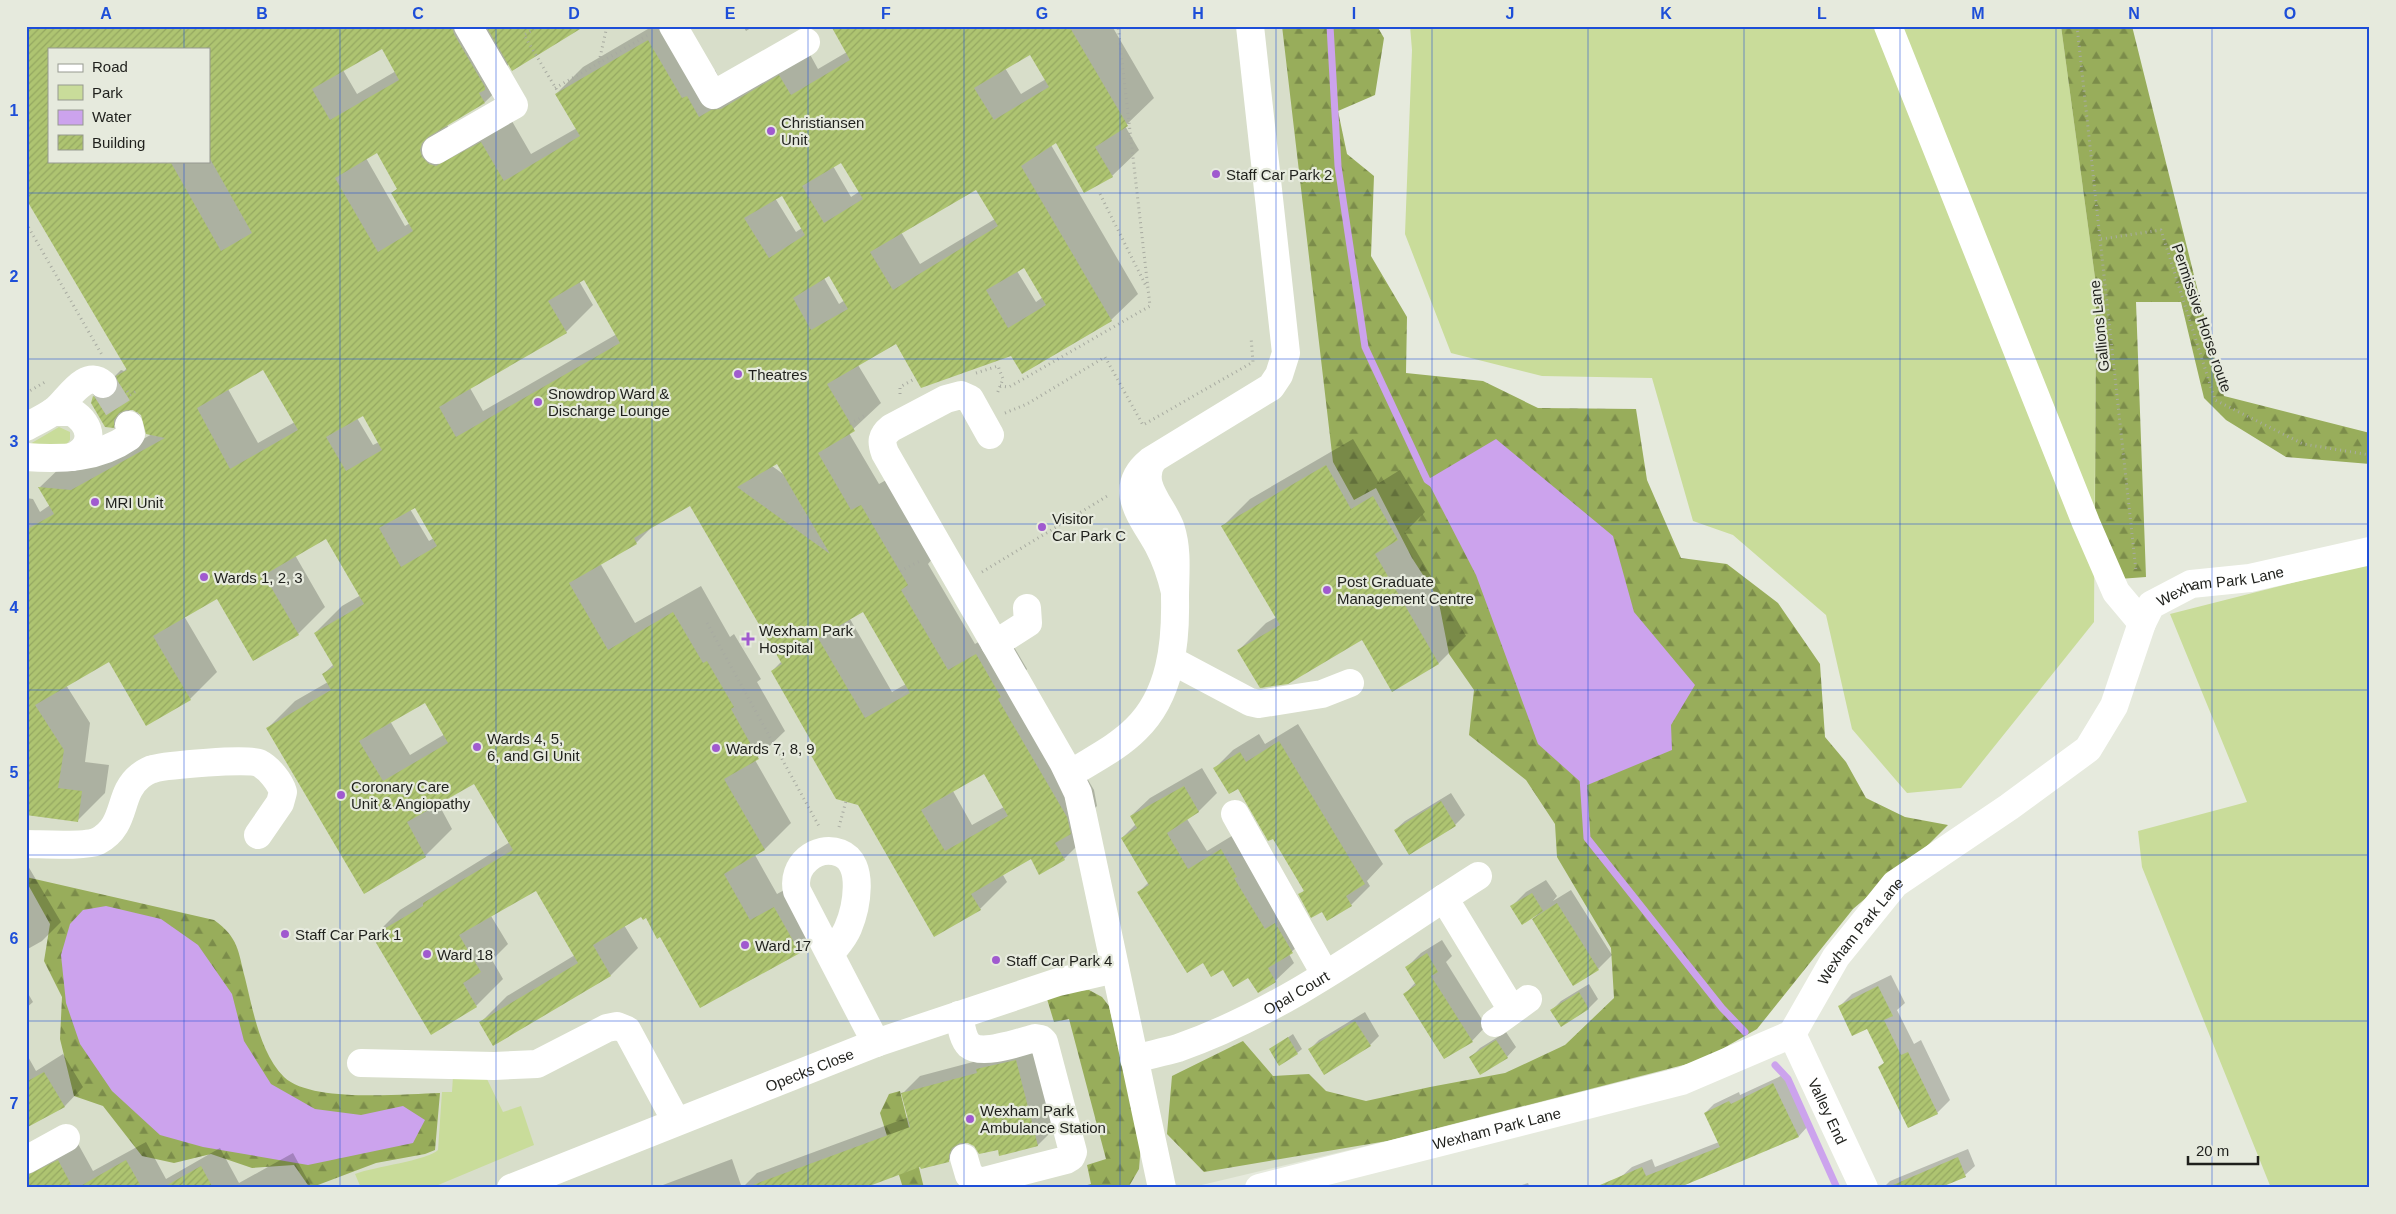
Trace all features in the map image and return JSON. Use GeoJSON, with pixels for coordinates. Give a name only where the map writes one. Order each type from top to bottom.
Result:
{"type":"FeatureCollection","features":[{"type":"Feature","properties":{"kind":"street"},"geometry":{"type":"LineString","coordinates":[[436,150],[514,106],[468,26]]}},
{"type":"Feature","properties":{"kind":"street"},"geometry":{"type":"LineString","coordinates":[[1070,774],[1109,750],[1137,728],[1158,696],[1172,660],[1175,592],[1174,540],[1168,523],[1150,488],[1147,475],[1148,469],[1156,457],[1271,387],[1284,362],[1286,341],[1250,26]]}},
{"type":"Feature","properties":{"kind":"street"},"geometry":{"type":"LineString","coordinates":[[1888,26],[2116,592],[2142,623]]}},
{"type":"Feature","properties":{"kind":"street"},"geometry":{"type":"LineString","coordinates":[[664,28],[713,95],[806,42]]}},
{"type":"Feature","properties":{"kind":"street"},"geometry":{"type":"LineString","coordinates":[[26,426],[53,412],[74,389],[83,383],[96,380],[104,372]]}},
{"type":"Feature","properties":{"kind":"street"},"geometry":{"type":"LineString","coordinates":[[994,425],[970,399],[961,395],[946,399],[891,428],[884,433],[882,440],[885,453],[1070,774],[1082,806],[1162,1188]]}},
{"type":"Feature","properties":{"kind":"street"},"geometry":{"type":"LineString","coordinates":[[53,412],[72,412],[86,426],[88,437],[86,448],[82,453],[72,457]]}},
{"type":"Feature","properties":{"kind":"street"},"geometry":{"type":"LineString","coordinates":[[28,457],[72,457],[95,454],[127,438],[131,434],[128,425]]}},
{"type":"Feature","properties":{"kind":"street","name":"Wexham Park Lane"},"geometry":{"type":"LineString","coordinates":[[1259,1188],[1682,1081],[1792,1034],[1836,957],[1895,884],[2009,807],[2088,748],[2114,706],[2142,623],[2151,605],[2191,584],[2250,578],[2370,551]]}},
{"type":"Feature","properties":{"kind":"street"},"geometry":{"type":"LineString","coordinates":[[995,644],[1026,626],[1029,619],[1027,608]]}},
{"type":"Feature","properties":{"kind":"street"},"geometry":{"type":"LineString","coordinates":[[1172,660],[1250,702],[1259,704],[1322,694],[1350,683]]}},
{"type":"Feature","properties":{"kind":"street"},"geometry":{"type":"LineString","coordinates":[[26,844],[84,844],[97,841],[113,830],[120,818],[128,789],[135,780],[151,770],[176,766],[253,762],[266,768],[283,792],[280,803],[258,834]]}},
{"type":"Feature","properties":{"kind":"street"},"geometry":{"type":"LineString","coordinates":[[1234,814],[1325,974]]}},
{"type":"Feature","properties":{"kind":"street"},"geometry":{"type":"LineString","coordinates":[[830,954],[849,926],[857,887],[855,868],[851,862],[840,853],[824,852],[807,859],[799,868],[795,880],[796,891],[876,1044]]}},
{"type":"Feature","properties":{"kind":"street","name":"Opal Court"},"geometry":{"type":"LineString","coordinates":[[1134,1059],[1178,1048],[1244,1020],[1325,974],[1478,876]]}},
{"type":"Feature","properties":{"kind":"street"},"geometry":{"type":"LineString","coordinates":[[1444,898],[1512,1010]]}},
{"type":"Feature","properties":{"kind":"street","name":"Opecks Close"},"geometry":{"type":"LineString","coordinates":[[511,1188],[676,1121],[876,1044],[1058,982],[1115,969]]}},
{"type":"Feature","properties":{"kind":"street"},"geometry":{"type":"LineString","coordinates":[[959,1015],[966,1040],[970,1045],[979,1050],[1041,1038],[1044,1042],[1073,1152],[1071,1157],[1066,1160],[980,1182],[969,1175],[964,1158]]}},
{"type":"Feature","properties":{"kind":"street"},"geometry":{"type":"LineString","coordinates":[[361,1063],[494,1066],[538,1064],[607,1028],[617,1026],[627,1030],[676,1121]]}},
{"type":"Feature","properties":{"kind":"street","name":"Valley End"},"geometry":{"type":"LineString","coordinates":[[1792,1034],[1864,1188]]}},
{"type":"Feature","properties":{"kind":"street"},"geometry":{"type":"LineString","coordinates":[[26,1160],[66,1138]]}},
{"type":"Feature","properties":{"kind":"path"},"geometry":{"type":"LineString","coordinates":[[539,26],[524,35],[558,92]]}},
{"type":"Feature","properties":{"kind":"path"},"geometry":{"type":"LineString","coordinates":[[599,63],[607,26]]}},
{"type":"Feature","properties":{"kind":"path"},"geometry":{"type":"LineString","coordinates":[[1000,386],[1009,387],[1026,378],[1150,306],[1118,26]]}},
{"type":"Feature","properties":{"kind":"path","name":"Gallions Lane"},"geometry":{"type":"LineString","coordinates":[[2077,26],[2137,574]]}},
{"type":"Feature","properties":{"kind":"path"},"geometry":{"type":"LineString","coordinates":[[555,88],[664,28]]}},
{"type":"Feature","properties":{"kind":"path"},"geometry":{"type":"LineString","coordinates":[[1100,194],[1148,291]]}},
{"type":"Feature","properties":{"kind":"path"},"geometry":{"type":"LineString","coordinates":[[26,223],[104,372]]}},
{"type":"Feature","properties":{"kind":"path","name":"Permissive Horse route"},"geometry":{"type":"LineString","coordinates":[[2101,239],[2161,230],[2215,400],[2302,444],[2370,456]]}},
{"type":"Feature","properties":{"kind":"path"},"geometry":{"type":"LineString","coordinates":[[994,425],[1105,357],[1143,425],[1253,362],[1251,337]]}},
{"type":"Feature","properties":{"kind":"path"},"geometry":{"type":"LineString","coordinates":[[970,376],[998,366],[1003,379],[996,398]]}},
{"type":"Feature","properties":{"kind":"path"},"geometry":{"type":"LineString","coordinates":[[900,394],[900,387],[916,378]]}},
{"type":"Feature","properties":{"kind":"path"},"geometry":{"type":"LineString","coordinates":[[892,398],[900,394],[908,394]]}},
{"type":"Feature","properties":{"kind":"path"},"geometry":{"type":"LineString","coordinates":[[850,424],[875,409]]}},
{"type":"Feature","properties":{"kind":"path"},"geometry":{"type":"LineString","coordinates":[[961,584],[1115,490]]}},
{"type":"Feature","properties":{"kind":"path"},"geometry":{"type":"LineString","coordinates":[[900,572],[925,558]]}},
{"type":"Feature","properties":{"kind":"path"},"geometry":{"type":"LineString","coordinates":[[707,623],[833,852]]}},
{"type":"Feature","properties":{"kind":"shaded area","name":"Wexham Park Hospital"},"geometry":{"type":"Polygon","coordinates":[[[26,26],[1306,26],[1355,432],[1670,1039],[1667,1070],[1387,1141],[1189,1188],[26,1188],[26,26]]]}},
{"type":"Feature","properties":{"kind":"green space"},"geometry":{"type":"Polygon","coordinates":[[[1282,26],[1377,26],[1384,38],[1375,95],[1338,111],[1347,154],[1374,176],[1371,256],[1407,317],[1406,373],[1483,381],[1538,408],[1636,409],[1647,480],[1681,558],[1727,564],[1778,603],[1820,664],[1825,737],[1846,762],[1866,798],[1905,817],[1948,825],[1927,846],[1853,909],[1757,1029],[1703,1060],[1387,1141],[1204,1172],[1167,1134],[1172,1076],[1243,1041],[1273,1076],[1309,1074],[1326,1091],[1366,1101],[1505,1073],[1565,1045],[1614,998],[1611,948],[1557,857],[1555,824],[1526,780],[1469,735],[1474,690],[1449,654],[1438,598],[1412,558],[1376,488],[1354,500],[1333,462],[1282,26]]]}},
{"type":"Feature","properties":{"kind":"green space"},"geometry":{"type":"Polygon","coordinates":[[[1410,26],[2061,26],[2096,285],[2094,622],[1961,788],[1907,793],[1852,729],[1826,615],[1733,535],[1693,521],[1652,378],[1542,376],[1451,353],[1405,234],[1412,50],[1410,26]]]}},
{"type":"Feature","properties":{"kind":"green space"},"geometry":{"type":"Polygon","coordinates":[[[2061,26],[2132,26],[2224,396],[2370,433],[2370,464],[2286,457],[2226,420],[2204,398],[2181,302],[2136,302],[2146,577],[2119,579],[2095,517],[2096,285],[2061,26]]]}},
{"type":"Feature","properties":{"kind":"green space"},"geometry":{"type":"Polygon","coordinates":[[[59,427],[70,432],[70,440],[65,446],[30,444],[59,427]]]}},
{"type":"Feature","properties":{"kind":"green space"},"geometry":{"type":"Polygon","coordinates":[[[2370,563],[2370,1188],[2271,1188],[2142,867],[2138,831],[2247,802],[2170,614],[2370,563]]]}},
{"type":"Feature","properties":{"kind":"green space"},"geometry":{"type":"Polygon","coordinates":[[[26,877],[214,920],[233,939],[241,960],[263,1044],[284,1077],[297,1085],[314,1091],[335,1094],[440,1093],[435,1150],[425,1154],[376,1163],[310,1188],[294,1165],[252,1168],[211,1154],[174,1163],[142,1156],[103,1106],[74,1096],[60,1039],[62,997],[44,961],[50,924],[26,881],[26,877]]]}},
{"type":"Feature","properties":{"kind":"green space"},"geometry":{"type":"Polygon","coordinates":[[[1089,990],[1102,997],[1109,1006],[1141,1144],[1139,1169],[1128,1188],[1076,1188],[1091,1184],[1087,1165],[1106,1159],[1069,1019],[1054,1022],[1047,999],[1075,991],[1089,990]]]}},
{"type":"Feature","properties":{"kind":"green space"},"geometry":{"type":"Polygon","coordinates":[[[453,1076],[486,1077],[503,1112],[521,1106],[534,1145],[431,1188],[361,1188],[355,1174],[424,1157],[438,1150],[442,1092],[452,1092],[453,1076]]]}},
{"type":"Feature","properties":{"kind":"green space"},"geometry":{"type":"Polygon","coordinates":[[[900,1091],[924,1188],[903,1188],[880,1113],[889,1094],[900,1091]]]}},
{"type":"Feature","properties":{"kind":"water"},"geometry":{"type":"Polygon","coordinates":[[[1496,439],[1613,536],[1634,612],[1695,685],[1671,725],[1672,750],[1585,786],[1538,744],[1476,575],[1427,480],[1496,439]]]}},
{"type":"Feature","properties":{"kind":"water"},"geometry":{"type":"Polygon","coordinates":[[[106,906],[161,919],[198,945],[232,994],[244,1041],[271,1084],[315,1109],[361,1115],[403,1106],[425,1120],[413,1143],[308,1165],[203,1147],[160,1135],[112,1091],[80,1044],[66,1003],[61,955],[70,924],[83,910],[106,906]]]}},
{"type":"Feature","properties":{"kind":"building"},"geometry":{"type":"Polygon","coordinates":[[[26,26],[452,26],[454,34],[485,87],[485,90],[479,93],[485,103],[428,137],[422,143],[420,150],[422,157],[429,164],[436,166],[481,142],[504,181],[580,136],[555,94],[648,40],[682,98],[687,96],[699,117],[711,110],[721,109],[779,75],[791,95],[850,60],[831,26],[1069,26],[1128,126],[1095,147],[1113,177],[1084,193],[1056,143],[1021,166],[1112,321],[1022,374],[1011,356],[921,388],[896,344],[827,384],[855,431],[818,453],[851,510],[861,505],[908,585],[901,590],[948,670],[976,654],[1001,697],[998,699],[1067,817],[1071,834],[1055,843],[1065,860],[1039,875],[1031,859],[971,894],[981,910],[934,937],[858,805],[836,799],[808,750],[814,746],[771,671],[782,664],[690,506],[634,538],[637,544],[569,583],[608,650],[673,612],[703,663],[707,661],[734,707],[731,709],[759,759],[724,779],[765,850],[724,874],[750,920],[774,907],[800,953],[700,1008],[660,937],[657,939],[646,918],[643,920],[641,917],[593,945],[611,976],[493,1046],[479,1022],[578,963],[536,891],[459,935],[481,972],[463,983],[477,1007],[431,1035],[372,936],[423,906],[423,903],[513,850],[474,784],[407,822],[426,857],[364,894],[266,728],[331,690],[322,674],[334,667],[314,633],[364,604],[326,539],[264,575],[299,635],[253,661],[217,599],[153,636],[191,700],[146,726],[109,662],[35,705],[64,750],[58,788],[82,791],[78,822],[26,815],[26,530],[54,514],[38,487],[71,490],[165,438],[146,434],[141,415],[133,410],[119,413],[114,420],[114,428],[105,427],[91,403],[93,396],[102,400],[111,397],[119,385],[116,376],[127,370],[26,199],[26,26]],[[382,49],[312,89],[330,120],[399,80],[382,49]],[[1030,55],[974,88],[994,120],[1049,87],[1030,55]],[[377,153],[335,178],[378,252],[413,231],[391,193],[397,189],[377,153]],[[841,163],[802,186],[824,223],[863,199],[841,163]],[[976,190],[870,252],[893,290],[998,226],[976,190]],[[782,196],[744,218],[769,258],[805,235],[782,196]],[[1024,268],[986,290],[1008,328],[1046,305],[1024,268]],[[829,276],[793,298],[811,330],[848,309],[829,276]],[[584,280],[548,301],[567,333],[439,407],[456,437],[620,343],[584,280]],[[263,370],[197,408],[230,469],[298,430],[263,370]],[[363,416],[326,437],[346,471],[382,450],[363,416]],[[777,464],[737,487],[830,554],[777,464]],[[415,508],[379,528],[401,567],[437,546],[415,508]],[[863,612],[818,638],[865,718],[910,693],[863,612]],[[425,703],[359,741],[383,781],[448,743],[425,703]],[[984,774],[921,810],[945,851],[1008,816],[984,774]]]}},
{"type":"Feature","properties":{"kind":"building"},"geometry":{"type":"Polygon","coordinates":[[[486,26],[585,26],[512,71],[486,26]]]}},
{"type":"Feature","properties":{"kind":"building","name":"Post Graduate Management Centre"},"geometry":{"type":"Polygon","coordinates":[[[1326,465],[1351,509],[1373,496],[1398,540],[1375,554],[1439,664],[1392,692],[1362,640],[1288,684],[1260,688],[1237,650],[1280,625],[1221,526],[1326,465]]]}},
{"type":"Feature","properties":{"kind":"building"},"geometry":{"type":"Polygon","coordinates":[[[1279,741],[1365,884],[1346,896],[1352,906],[1327,921],[1322,912],[1311,918],[1298,894],[1304,891],[1273,839],[1268,841],[1238,789],[1229,794],[1213,768],[1240,752],[1246,762],[1279,741]]]}},
{"type":"Feature","properties":{"kind":"building"},"geometry":{"type":"Polygon","coordinates":[[[1184,786],[1199,812],[1167,833],[1188,869],[1221,849],[1237,877],[1234,878],[1265,929],[1275,923],[1293,953],[1268,968],[1276,982],[1258,993],[1248,978],[1233,987],[1223,970],[1211,977],[1203,963],[1187,973],[1137,892],[1149,885],[1121,838],[1137,828],[1130,816],[1184,786]]]}},
{"type":"Feature","properties":{"kind":"building"},"geometry":{"type":"Polygon","coordinates":[[[1441,801],[1456,826],[1409,855],[1394,830],[1441,801]]]}},
{"type":"Feature","properties":{"kind":"building"},"geometry":{"type":"Polygon","coordinates":[[[1532,893],[1543,911],[1522,925],[1510,906],[1532,893]]]}},
{"type":"Feature","properties":{"kind":"building"},"geometry":{"type":"Polygon","coordinates":[[[1557,903],[1599,970],[1573,986],[1532,919],[1557,903]]]}},
{"type":"Feature","properties":{"kind":"building"},"geometry":{"type":"Polygon","coordinates":[[[1427,953],[1438,972],[1431,976],[1473,1042],[1444,1059],[1403,994],[1416,985],[1405,967],[1427,953]]]}},
{"type":"Feature","properties":{"kind":"building"},"geometry":{"type":"Polygon","coordinates":[[[1878,986],[1893,1016],[1884,1020],[1901,1055],[1908,1052],[1938,1114],[1908,1128],[1878,1067],[1884,1063],[1867,1029],[1852,1036],[1838,1006],[1878,986]]]}},
{"type":"Feature","properties":{"kind":"building"},"geometry":{"type":"Polygon","coordinates":[[[1579,992],[1589,1009],[1561,1027],[1550,1010],[1579,992]]]}},
{"type":"Feature","properties":{"kind":"building"},"geometry":{"type":"Polygon","coordinates":[[[1355,1021],[1371,1046],[1324,1075],[1308,1049],[1355,1021]]]}},
{"type":"Feature","properties":{"kind":"building"},"geometry":{"type":"Polygon","coordinates":[[[1288,1037],[1298,1054],[1279,1066],[1269,1049],[1288,1037]]]}},
{"type":"Feature","properties":{"kind":"building"},"geometry":{"type":"Polygon","coordinates":[[[1496,1040],[1508,1058],[1480,1075],[1469,1057],[1496,1040]]]}},
{"type":"Feature","properties":{"kind":"building","name":"Wexham Park Ambulance Station"},"geometry":{"type":"Polygon","coordinates":[[[1016,1060],[1038,1146],[999,1156],[998,1150],[979,1154],[974,1146],[968,1143],[960,1143],[952,1148],[949,1162],[921,1169],[920,1167],[864,1188],[751,1188],[750,1186],[910,1127],[901,1093],[977,1073],[976,1069],[1016,1060]]]}},
{"type":"Feature","properties":{"kind":"building"},"geometry":{"type":"Polygon","coordinates":[[[44,1072],[65,1107],[26,1128],[26,1082],[44,1072]]]}},
{"type":"Feature","properties":{"kind":"building"},"geometry":{"type":"Polygon","coordinates":[[[1773,1083],[1799,1137],[1678,1188],[1593,1188],[1642,1167],[1646,1176],[1720,1147],[1704,1113],[1729,1101],[1731,1104],[1773,1083]]]}},
{"type":"Feature","properties":{"kind":"building"},"geometry":{"type":"Polygon","coordinates":[[[1958,1157],[1966,1177],[1939,1188],[1886,1188],[1958,1157]]]}},
{"type":"Feature","properties":{"kind":"building"},"geometry":{"type":"Polygon","coordinates":[[[58,1160],[73,1188],[26,1188],[26,1176],[58,1160]]]}},
{"type":"Feature","properties":{"kind":"building"},"geometry":{"type":"Polygon","coordinates":[[[126,1160],[142,1188],[77,1188],[126,1160]]]}},
{"type":"Feature","properties":{"kind":"building"},"geometry":{"type":"Polygon","coordinates":[[[201,1166],[213,1188],[162,1188],[201,1166]]]}},
{"type":"Feature","properties":{"kind":"waterway"},"geometry":{"type":"LineString","coordinates":[[1330,26],[1338,166],[1365,347],[1427,480],[1433,484]]}},
{"type":"Feature","properties":{"kind":"waterway"},"geometry":{"type":"LineString","coordinates":[[1583,778],[1587,838],[1722,1008],[1745,1032]]}},
{"type":"Feature","properties":{"kind":"waterway"},"geometry":{"type":"LineString","coordinates":[[1775,1065],[1788,1079],[1837,1188]]}},
{"type":"Feature","properties":{"kind":"tunnel"},"geometry":{"type":"LineString","coordinates":[[103,384],[129,425]]}},
{"type":"Feature","properties":{"kind":"place","name":"Christiansen Unit"},"geometry":{"type":"Point","coordinates":[771,131]}},
{"type":"Feature","properties":{"kind":"place","name":"Staff Car Park 2"},"geometry":{"type":"Point","coordinates":[1216,174]}},
{"type":"Feature","properties":{"kind":"place","name":"Theatres"},"geometry":{"type":"Point","coordinates":[738,374]}},
{"type":"Feature","properties":{"kind":"place","name":"Snowdrop Ward & Discharge Lounge"},"geometry":{"type":"Point","coordinates":[538,402]}},
{"type":"Feature","properties":{"kind":"place","name":"MRI Unit"},"geometry":{"type":"Point","coordinates":[95,502]}},
{"type":"Feature","properties":{"kind":"place","name":"Visitor Car Park C"},"geometry":{"type":"Point","coordinates":[1042,527]}},
{"type":"Feature","properties":{"kind":"place","name":"Wards 1, 2, 3"},"geometry":{"type":"Point","coordinates":[204,577]}},
{"type":"Feature","properties":{"kind":"place","name":"Post Graduate Management Centre"},"geometry":{"type":"Point","coordinates":[1327,590]}},
{"type":"Feature","properties":{"kind":"place","name":"Wexham Park Hospital"},"geometry":{"type":"Point","coordinates":[748,639]}},
{"type":"Feature","properties":{"kind":"place","name":"Wards 4, 5, 6, and GI Unit"},"geometry":{"type":"Point","coordinates":[477,747]}},
{"type":"Feature","properties":{"kind":"place","name":"Wards 7, 8, 9"},"geometry":{"type":"Point","coordinates":[716,748]}},
{"type":"Feature","properties":{"kind":"place","name":"Coronary Care Unit & Angiopathy"},"geometry":{"type":"Point","coordinates":[341,795]}},
{"type":"Feature","properties":{"kind":"place","name":"Staff Car Park 1"},"geometry":{"type":"Point","coordinates":[285,934]}},
{"type":"Feature","properties":{"kind":"place","name":"Ward 17"},"geometry":{"type":"Point","coordinates":[745,945]}},
{"type":"Feature","properties":{"kind":"place","name":"Ward 18"},"geometry":{"type":"Point","coordinates":[427,954]}},
{"type":"Feature","properties":{"kind":"place","name":"Staff Car Park 4"},"geometry":{"type":"Point","coordinates":[996,960]}},
{"type":"Feature","properties":{"kind":"place","name":"Wexham Park Ambulance Station"},"geometry":{"type":"Point","coordinates":[970,1119]}}]}
